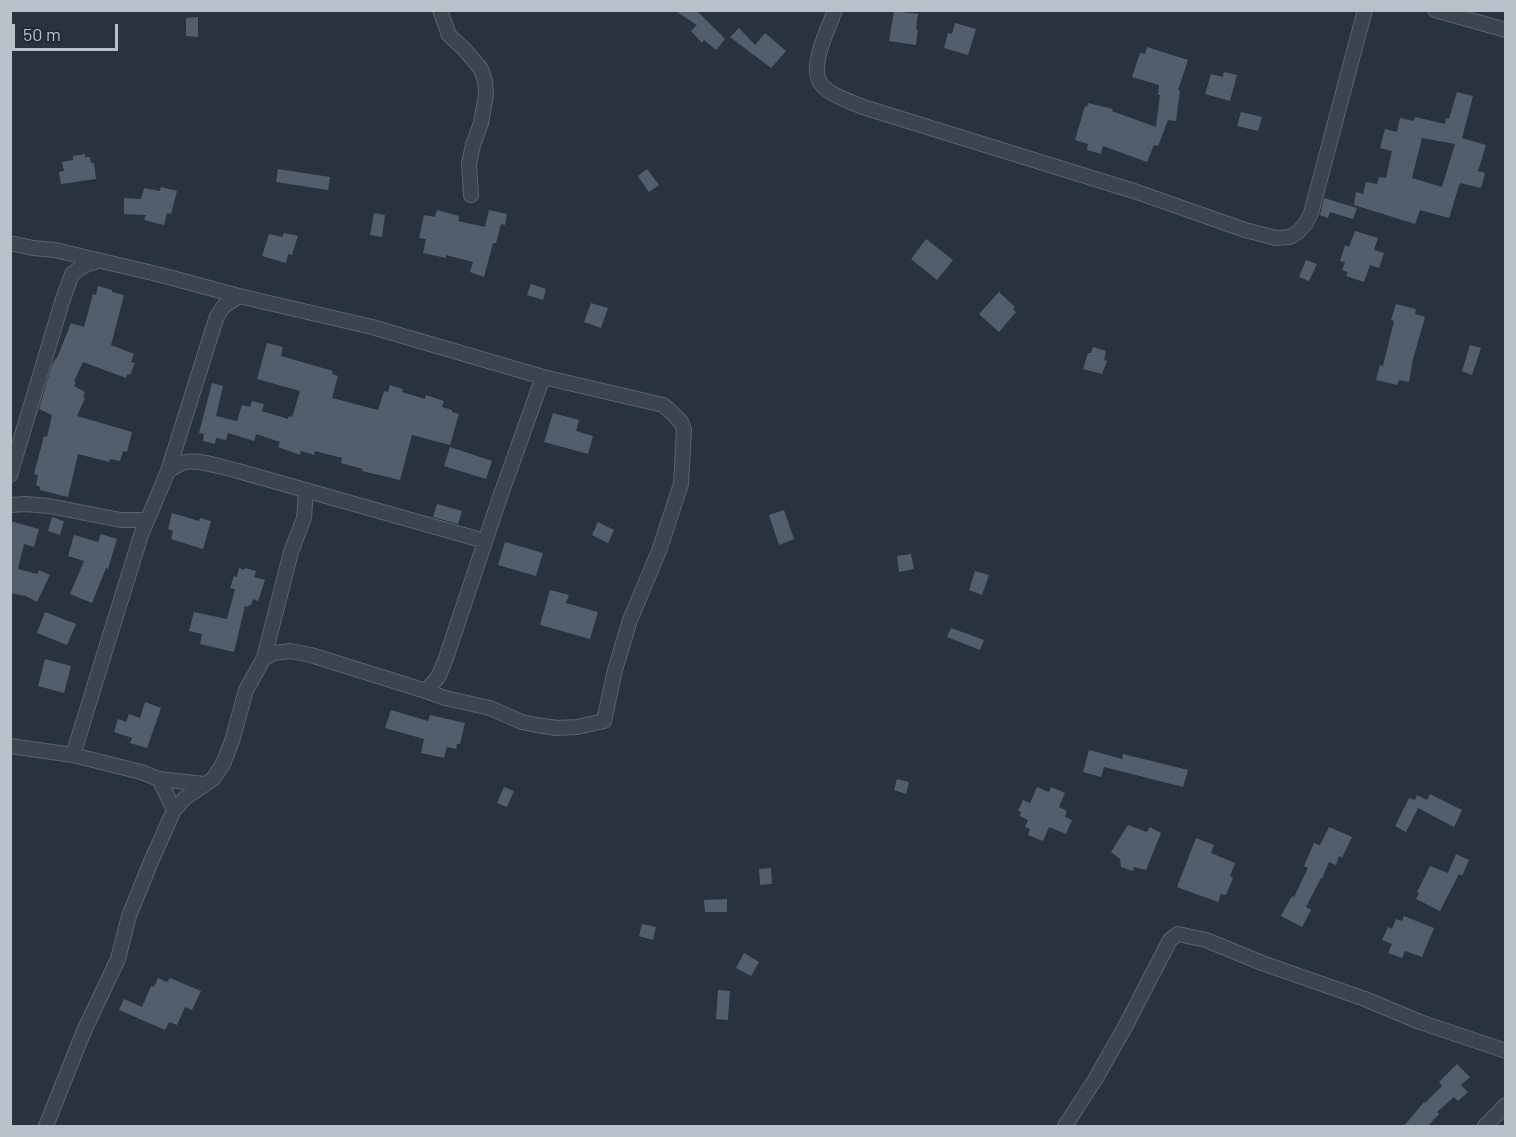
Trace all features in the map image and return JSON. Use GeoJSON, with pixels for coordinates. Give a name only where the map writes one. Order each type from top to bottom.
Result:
{"type":"FeatureCollection","features":[{"type":"Feature","properties":{"kind":"street"},"geometry":{"type":"LineString","coordinates":[[440,10],[449,35],[481,69],[485,81],[486,95],[482,123],[473,145],[469,164],[471,195]]}},
{"type":"Feature","properties":{"kind":"street"},"geometry":{"type":"LineString","coordinates":[[835,10],[818,57],[817,68],[818,78],[822,85],[840,97],[863,107],[1137,192],[1245,230],[1276,238],[1290,237],[1298,232],[1311,213],[1365,10]]}},
{"type":"Feature","properties":{"kind":"street"},"geometry":{"type":"LineString","coordinates":[[1435,10],[1506,30]]}},
{"type":"Feature","properties":{"kind":"street"},"geometry":{"type":"LineString","coordinates":[[10,243],[55,250],[161,275],[239,297],[372,327],[543,377],[663,405],[681,422],[684,430],[681,484],[659,551],[630,620],[615,670],[604,722],[557,728],[536,725],[522,722],[490,708],[445,698],[311,655],[290,651],[274,653],[264,658]]}},
{"type":"Feature","properties":{"kind":"street"},"geometry":{"type":"LineString","coordinates":[[10,475],[72,274],[83,266],[98,261]]}},
{"type":"Feature","properties":{"kind":"street"},"geometry":{"type":"LineString","coordinates":[[211,289],[217,315]]}},
{"type":"Feature","properties":{"kind":"street"},"geometry":{"type":"LineString","coordinates":[[73,755],[146,520],[168,471],[217,315],[224,306],[239,297]]}},
{"type":"Feature","properties":{"kind":"street"},"geometry":{"type":"LineString","coordinates":[[426,691],[438,677],[445,660],[543,377]]}},
{"type":"Feature","properties":{"kind":"street"},"geometry":{"type":"LineString","coordinates":[[168,471],[187,462],[238,471],[485,541]]}},
{"type":"Feature","properties":{"kind":"street"},"geometry":{"type":"LineString","coordinates":[[46,1126],[84,1030],[118,959],[129,916],[174,810],[184,798],[213,779],[232,741],[246,690],[264,658],[291,552],[304,518],[306,490]]}},
{"type":"Feature","properties":{"kind":"street"},"geometry":{"type":"LineString","coordinates":[[10,505],[49,506],[121,520],[146,520]]}},
{"type":"Feature","properties":{"kind":"street"},"geometry":{"type":"LineString","coordinates":[[438,677],[445,698]]}},
{"type":"Feature","properties":{"kind":"street"},"geometry":{"type":"LineString","coordinates":[[10,746],[73,755],[141,772],[159,779],[204,784]]}},
{"type":"Feature","properties":{"kind":"street"},"geometry":{"type":"LineString","coordinates":[[159,779],[174,810]]}},
{"type":"Feature","properties":{"kind":"street"},"geometry":{"type":"LineString","coordinates":[[1065,1126],[1121,1034],[1170,940],[1178,934],[1206,940],[1420,1022],[1506,1051]]}},
{"type":"Feature","properties":{"kind":"street"},"geometry":{"type":"LineString","coordinates":[[1485,1126],[1506,1105]]}},
{"type":"Feature","properties":{"kind":"building"},"geometry":{"type":"Polygon","coordinates":[[[674,10],[696,10],[725,39],[716,50],[704,40],[702,43],[691,31],[697,25],[674,10]]]}},
{"type":"Feature","properties":{"kind":"building"},"geometry":{"type":"Polygon","coordinates":[[[894,11],[918,14],[916,45],[889,41],[894,11]]]}},
{"type":"Feature","properties":{"kind":"building"},"geometry":{"type":"Polygon","coordinates":[[[198,17],[198,37],[186,36],[186,18],[198,17]]]}},
{"type":"Feature","properties":{"kind":"building"},"geometry":{"type":"Polygon","coordinates":[[[955,23],[976,29],[968,55],[944,48],[948,33],[952,34],[955,23]]]}},
{"type":"Feature","properties":{"kind":"building"},"geometry":{"type":"Polygon","coordinates":[[[739,28],[755,45],[765,33],[786,51],[771,68],[730,37],[739,28]]]}},
{"type":"Feature","properties":{"kind":"building"},"geometry":{"type":"Polygon","coordinates":[[[1147,47],[1188,60],[1178,90],[1180,90],[1176,121],[1168,120],[1158,146],[1154,145],[1147,162],[1103,146],[1101,154],[1087,150],[1088,144],[1075,140],[1085,106],[1087,107],[1088,103],[1113,109],[1112,111],[1156,127],[1159,85],[1132,77],[1140,53],[1145,54],[1147,47]]]}},
{"type":"Feature","properties":{"kind":"building"},"geometry":{"type":"Polygon","coordinates":[[[1224,72],[1237,75],[1230,101],[1205,94],[1211,74],[1223,77],[1224,72]]]}},
{"type":"Feature","properties":{"kind":"building"},"geometry":{"type":"Polygon","coordinates":[[[1457,92],[1473,96],[1462,138],[1486,145],[1478,171],[1485,173],[1481,188],[1460,183],[1449,218],[1420,210],[1415,224],[1354,205],[1356,192],[1363,194],[1366,182],[1377,184],[1379,177],[1386,178],[1392,151],[1380,148],[1385,129],[1397,132],[1400,118],[1414,121],[1415,117],[1445,124],[1446,118],[1449,119],[1457,92]],[[1422,138],[1412,178],[1442,187],[1455,144],[1422,138]]]}},
{"type":"Feature","properties":{"kind":"building"},"geometry":{"type":"Polygon","coordinates":[[[1241,112],[1262,117],[1258,131],[1237,126],[1241,112]]]}},
{"type":"Feature","properties":{"kind":"building"},"geometry":{"type":"Polygon","coordinates":[[[85,154],[85,157],[90,157],[91,163],[94,163],[96,179],[61,184],[59,172],[64,171],[62,162],[73,160],[73,156],[85,154]]]}},
{"type":"Feature","properties":{"kind":"building"},"geometry":{"type":"Polygon","coordinates":[[[278,169],[330,177],[328,190],[276,182],[278,169]]]}},
{"type":"Feature","properties":{"kind":"building"},"geometry":{"type":"Polygon","coordinates":[[[647,169],[659,185],[649,192],[638,176],[647,169]]]}},
{"type":"Feature","properties":{"kind":"building"},"geometry":{"type":"Polygon","coordinates":[[[161,187],[177,191],[171,214],[167,213],[164,225],[144,220],[146,215],[124,214],[124,198],[141,199],[144,188],[160,191],[161,187]]]}},
{"type":"Feature","properties":{"kind":"building"},"geometry":{"type":"Polygon","coordinates":[[[1324,198],[1357,208],[1353,219],[1330,212],[1328,218],[1320,215],[1324,198]]]}},
{"type":"Feature","properties":{"kind":"building"},"geometry":{"type":"Polygon","coordinates":[[[437,210],[459,216],[458,221],[485,227],[489,210],[507,214],[505,225],[501,224],[496,243],[493,243],[484,277],[470,272],[473,262],[446,255],[446,258],[423,253],[426,239],[419,238],[424,215],[435,217],[437,210]]]}},
{"type":"Feature","properties":{"kind":"building"},"geometry":{"type":"Polygon","coordinates":[[[374,213],[385,215],[382,237],[370,235],[374,213]]]}},
{"type":"Feature","properties":{"kind":"building"},"geometry":{"type":"Polygon","coordinates":[[[1355,231],[1378,238],[1374,250],[1384,253],[1379,268],[1370,265],[1364,282],[1346,276],[1348,272],[1342,270],[1345,262],[1340,261],[1345,245],[1349,247],[1355,231]]]}},
{"type":"Feature","properties":{"kind":"building"},"geometry":{"type":"Polygon","coordinates":[[[284,233],[298,236],[292,255],[288,254],[286,263],[262,256],[269,234],[282,237],[284,233]]]}},
{"type":"Feature","properties":{"kind":"building"},"geometry":{"type":"Polygon","coordinates":[[[926,239],[953,260],[937,280],[911,259],[926,239]]]}},
{"type":"Feature","properties":{"kind":"building"},"geometry":{"type":"Polygon","coordinates":[[[1306,260],[1317,264],[1309,281],[1299,277],[1306,260]]]}},
{"type":"Feature","properties":{"kind":"building"},"geometry":{"type":"Polygon","coordinates":[[[531,284],[546,289],[543,300],[527,295],[531,284]]]}},
{"type":"Feature","properties":{"kind":"building"},"geometry":{"type":"Polygon","coordinates":[[[98,286],[124,295],[111,345],[134,354],[131,362],[135,363],[130,375],[127,374],[126,378],[83,362],[74,381],[76,382],[74,386],[85,392],[83,397],[85,398],[77,416],[132,432],[127,452],[123,451],[120,461],[110,459],[109,462],[78,454],[68,497],[40,490],[40,487],[36,485],[38,475],[34,474],[52,415],[39,409],[52,365],[71,323],[84,327],[93,294],[96,295],[98,286]]]}},
{"type":"Feature","properties":{"kind":"building"},"geometry":{"type":"Polygon","coordinates":[[[999,292],[1015,307],[1013,309],[1016,312],[999,332],[979,314],[999,292]]]}},
{"type":"Feature","properties":{"kind":"building"},"geometry":{"type":"Polygon","coordinates":[[[591,303],[608,308],[601,328],[584,322],[591,303]]]}},
{"type":"Feature","properties":{"kind":"building"},"geometry":{"type":"Polygon","coordinates":[[[1396,304],[1416,309],[1415,314],[1425,317],[1409,382],[1399,380],[1397,385],[1376,380],[1380,365],[1383,366],[1396,304]]]}},
{"type":"Feature","properties":{"kind":"building"},"geometry":{"type":"Polygon","coordinates":[[[267,343],[283,347],[281,356],[333,371],[332,374],[338,376],[332,398],[378,410],[384,391],[388,392],[390,385],[403,389],[402,392],[425,399],[426,395],[444,401],[442,407],[459,414],[450,445],[412,435],[400,480],[362,471],[363,469],[341,463],[342,458],[315,451],[314,455],[301,451],[300,455],[278,447],[280,442],[256,434],[254,441],[228,433],[226,440],[216,438],[215,444],[203,441],[204,434],[199,433],[212,383],[223,386],[216,416],[237,421],[242,405],[250,407],[252,401],[264,404],[262,411],[288,419],[289,416],[292,417],[300,391],[257,379],[267,343]]]}},
{"type":"Feature","properties":{"kind":"building"},"geometry":{"type":"Polygon","coordinates":[[[1470,345],[1481,348],[1472,375],[1462,371],[1470,345]]]}},
{"type":"Feature","properties":{"kind":"building"},"geometry":{"type":"Polygon","coordinates":[[[1093,347],[1106,351],[1104,360],[1107,361],[1102,374],[1083,369],[1088,353],[1091,353],[1093,347]]]}},
{"type":"Feature","properties":{"kind":"building"},"geometry":{"type":"Polygon","coordinates":[[[553,413],[579,420],[576,431],[593,436],[588,454],[544,442],[553,413]]]}},
{"type":"Feature","properties":{"kind":"building"},"geometry":{"type":"Polygon","coordinates":[[[450,447],[492,461],[486,479],[444,466],[450,447]]]}},
{"type":"Feature","properties":{"kind":"building"},"geometry":{"type":"Polygon","coordinates":[[[437,504],[462,511],[458,524],[433,517],[437,504]]]}},
{"type":"Feature","properties":{"kind":"building"},"geometry":{"type":"Polygon","coordinates":[[[784,510],[794,539],[779,545],[769,515],[784,510]]]}},
{"type":"Feature","properties":{"kind":"building"},"geometry":{"type":"Polygon","coordinates":[[[172,513],[199,521],[200,518],[211,521],[203,549],[171,539],[173,531],[168,529],[172,513]]]}},
{"type":"Feature","properties":{"kind":"building"},"geometry":{"type":"Polygon","coordinates":[[[52,517],[64,521],[60,535],[48,531],[52,517]]]}},
{"type":"Feature","properties":{"kind":"building"},"geometry":{"type":"Polygon","coordinates":[[[10,521],[39,529],[34,547],[24,544],[18,569],[37,574],[39,570],[50,575],[37,602],[26,596],[10,593],[10,521]]]}},
{"type":"Feature","properties":{"kind":"building"},"geometry":{"type":"Polygon","coordinates":[[[598,522],[614,530],[608,543],[592,535],[598,522]]]}},
{"type":"Feature","properties":{"kind":"building"},"geometry":{"type":"Polygon","coordinates":[[[101,534],[117,539],[108,569],[106,568],[92,603],[70,594],[84,561],[68,556],[74,535],[98,542],[101,534]]]}},
{"type":"Feature","properties":{"kind":"building"},"geometry":{"type":"Polygon","coordinates":[[[505,542],[543,553],[536,576],[498,565],[505,542]]]}},
{"type":"Feature","properties":{"kind":"building"},"geometry":{"type":"Polygon","coordinates":[[[911,554],[914,569],[899,572],[897,556],[911,554]]]}},
{"type":"Feature","properties":{"kind":"building"},"geometry":{"type":"Polygon","coordinates":[[[239,568],[256,571],[254,577],[265,580],[258,601],[253,599],[251,605],[245,606],[234,652],[200,644],[202,634],[189,631],[194,612],[227,619],[235,589],[230,588],[234,576],[237,577],[239,568]]]}},
{"type":"Feature","properties":{"kind":"building"},"geometry":{"type":"Polygon","coordinates":[[[975,571],[989,575],[982,595],[969,590],[975,571]]]}},
{"type":"Feature","properties":{"kind":"building"},"geometry":{"type":"Polygon","coordinates":[[[550,590],[569,595],[566,603],[598,612],[590,639],[540,625],[550,590]]]}},
{"type":"Feature","properties":{"kind":"building"},"geometry":{"type":"Polygon","coordinates":[[[45,612],[76,624],[67,645],[37,633],[45,612]]]}},
{"type":"Feature","properties":{"kind":"building"},"geometry":{"type":"Polygon","coordinates":[[[951,628],[984,640],[980,650],[947,637],[951,628]]]}},
{"type":"Feature","properties":{"kind":"building"},"geometry":{"type":"Polygon","coordinates":[[[45,659],[71,666],[64,693],[38,686],[45,659]]]}},
{"type":"Feature","properties":{"kind":"building"},"geometry":{"type":"Polygon","coordinates":[[[145,702],[161,708],[147,748],[130,743],[132,738],[114,732],[118,719],[126,722],[129,714],[140,718],[145,702]]]}},
{"type":"Feature","properties":{"kind":"building"},"geometry":{"type":"Polygon","coordinates":[[[391,710],[428,721],[430,715],[465,723],[460,744],[457,744],[456,749],[447,747],[444,758],[421,753],[424,739],[385,728],[391,710]]]}},
{"type":"Feature","properties":{"kind":"building"},"geometry":{"type":"Polygon","coordinates":[[[1089,750],[1122,759],[1123,754],[1188,770],[1183,787],[1104,767],[1101,777],[1083,772],[1089,750]]]}},
{"type":"Feature","properties":{"kind":"building"},"geometry":{"type":"Polygon","coordinates":[[[897,779],[909,782],[906,794],[894,790],[897,779]]]}},
{"type":"Feature","properties":{"kind":"building"},"geometry":{"type":"Polygon","coordinates":[[[504,787],[514,791],[507,807],[497,803],[504,787]]]}},
{"type":"Feature","properties":{"kind":"building"},"geometry":{"type":"Polygon","coordinates":[[[1037,787],[1049,792],[1051,787],[1065,793],[1059,807],[1067,811],[1065,817],[1072,820],[1066,834],[1049,827],[1043,841],[1028,835],[1030,829],[1025,827],[1028,820],[1020,816],[1021,812],[1018,811],[1023,800],[1030,803],[1037,787]]]}},
{"type":"Feature","properties":{"kind":"building"},"geometry":{"type":"Polygon","coordinates":[[[1430,794],[1462,810],[1454,827],[1418,808],[1406,832],[1395,826],[1409,798],[1415,800],[1417,795],[1427,800],[1430,794]]]}},
{"type":"Feature","properties":{"kind":"building"},"geometry":{"type":"Polygon","coordinates":[[[1128,825],[1147,832],[1150,827],[1161,833],[1146,870],[1134,867],[1133,871],[1121,867],[1120,859],[1111,852],[1128,825]]]}},
{"type":"Feature","properties":{"kind":"building"},"geometry":{"type":"Polygon","coordinates":[[[1329,827],[1352,837],[1342,858],[1339,856],[1336,865],[1329,862],[1306,907],[1311,910],[1302,927],[1281,916],[1292,896],[1294,897],[1308,868],[1304,866],[1314,843],[1320,845],[1329,827]]]}},
{"type":"Feature","properties":{"kind":"building"},"geometry":{"type":"Polygon","coordinates":[[[1196,838],[1214,845],[1211,853],[1235,863],[1230,876],[1233,878],[1226,895],[1221,894],[1218,902],[1177,887],[1196,838]]]}},
{"type":"Feature","properties":{"kind":"building"},"geometry":{"type":"Polygon","coordinates":[[[1456,854],[1469,860],[1462,876],[1459,874],[1440,911],[1416,899],[1419,893],[1417,892],[1430,866],[1448,873],[1456,854]]]}},
{"type":"Feature","properties":{"kind":"building"},"geometry":{"type":"Polygon","coordinates":[[[771,868],[772,884],[760,885],[759,869],[771,868]]]}},
{"type":"Feature","properties":{"kind":"building"},"geometry":{"type":"Polygon","coordinates":[[[727,899],[727,912],[705,912],[704,900],[727,899]]]}},
{"type":"Feature","properties":{"kind":"building"},"geometry":{"type":"Polygon","coordinates":[[[1404,916],[1434,928],[1422,957],[1405,951],[1402,958],[1388,953],[1392,944],[1382,940],[1388,927],[1392,929],[1396,919],[1402,921],[1404,916]]]}},
{"type":"Feature","properties":{"kind":"building"},"geometry":{"type":"Polygon","coordinates":[[[642,924],[656,927],[653,940],[639,936],[642,924]]]}},
{"type":"Feature","properties":{"kind":"building"},"geometry":{"type":"Polygon","coordinates":[[[744,953],[759,962],[751,976],[736,968],[744,953]]]}},
{"type":"Feature","properties":{"kind":"building"},"geometry":{"type":"Polygon","coordinates":[[[158,978],[167,982],[170,978],[201,991],[192,1010],[185,1007],[177,1025],[169,1022],[165,1030],[119,1010],[124,999],[142,1007],[151,986],[154,987],[158,978]]]}},
{"type":"Feature","properties":{"kind":"building"},"geometry":{"type":"Polygon","coordinates":[[[718,990],[730,991],[728,1020],[716,1019],[718,990]]]}},
{"type":"Feature","properties":{"kind":"building"},"geometry":{"type":"Polygon","coordinates":[[[1457,1064],[1470,1077],[1461,1085],[1468,1092],[1458,1101],[1454,1097],[1437,1112],[1439,1114],[1428,1126],[1404,1126],[1424,1102],[1442,1086],[1439,1082],[1457,1064]]]}}]}
